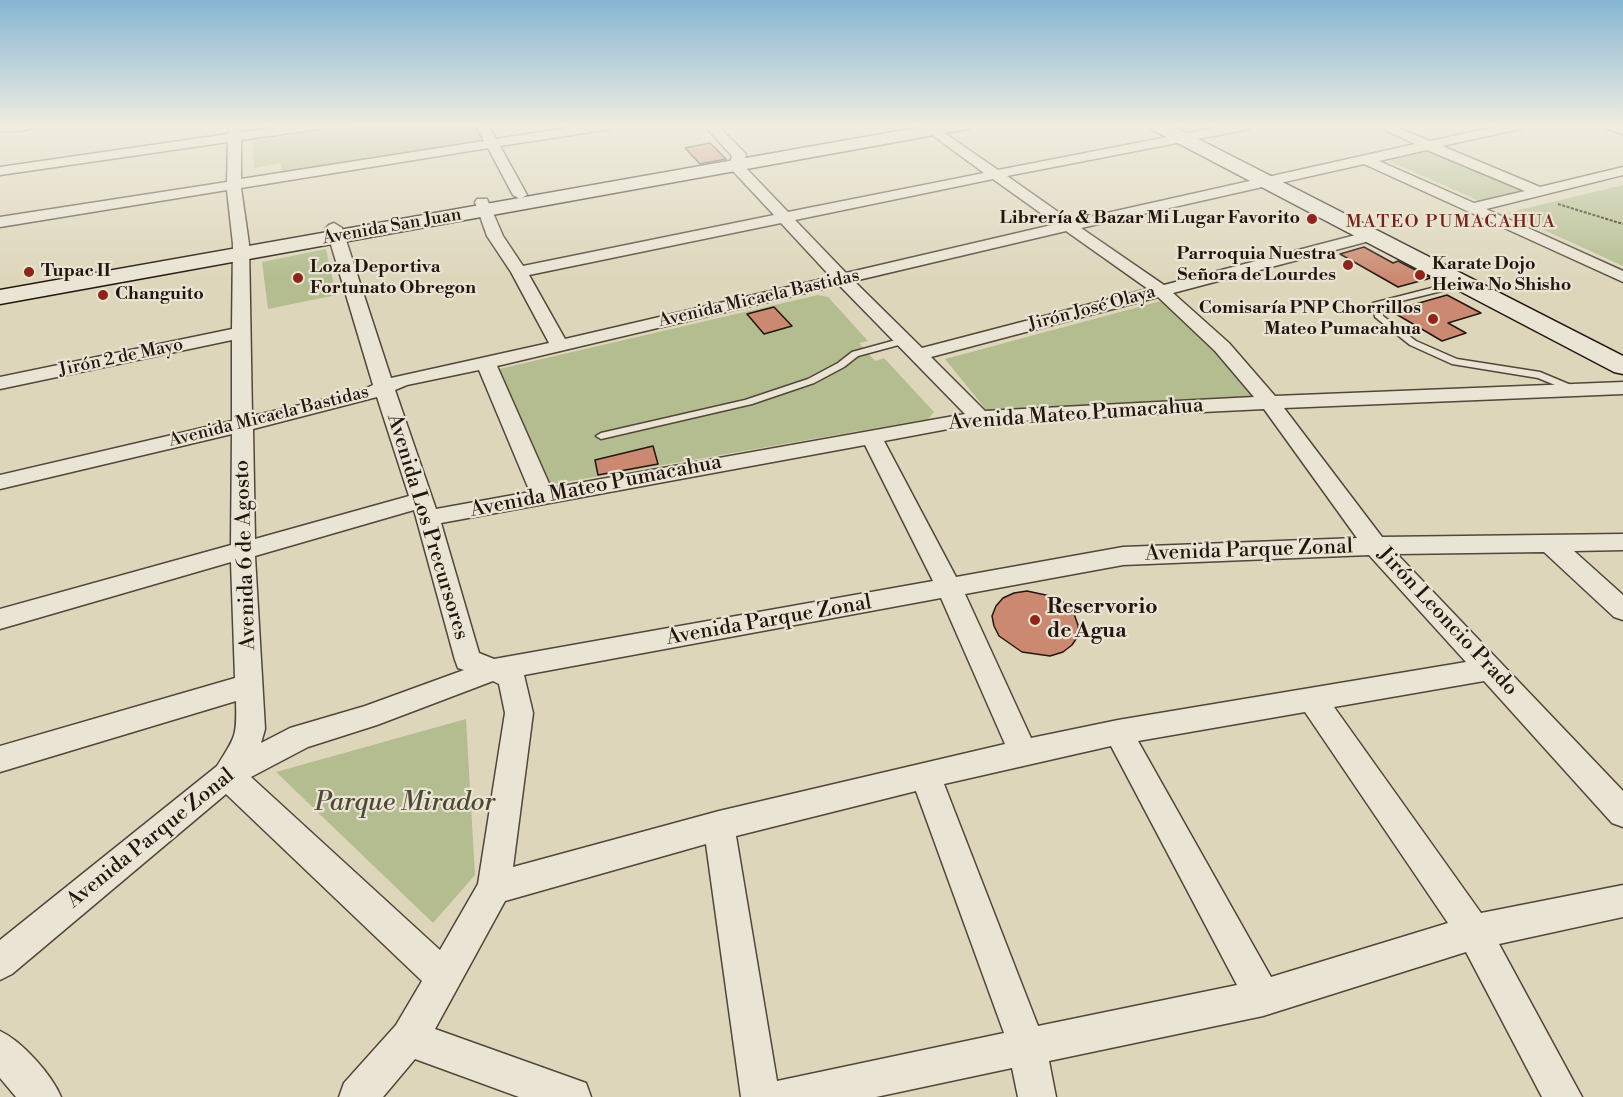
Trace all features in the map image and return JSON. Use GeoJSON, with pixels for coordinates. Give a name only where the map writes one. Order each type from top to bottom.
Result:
{"type":"FeatureCollection","features":[{"type":"Feature","properties":{"kind":"main road","name":"Avenida San Juan"},"geometry":{"type":"LineString","coordinates":[[484,206],[520,195],[640,176]]}},
{"type":"Feature","properties":{"kind":"main road","name":"Avenida San Juan"},"geometry":{"type":"LineString","coordinates":[[0,297],[242,249],[652,176]]}},
{"type":"Feature","properties":{"kind":"main road"},"geometry":{"type":"LineString","coordinates":[[1254,176],[1623,366]]}},
{"type":"Feature","properties":{"kind":"main road","name":"Avenida San Juan"},"geometry":{"type":"LineString","coordinates":[[0,283],[242,249]]}},
{"type":"Feature","properties":{"kind":"street","name":"Avenida 6 de Agosto"},"geometry":{"type":"LineString","coordinates":[[227,775],[242,754],[251,729],[243,549],[242,249],[234,176]]}},
{"type":"Feature","properties":{"kind":"street"},"geometry":{"type":"LineString","coordinates":[[0,222],[294,176]]}},
{"type":"Feature","properties":{"kind":"street"},"geometry":{"type":"LineString","coordinates":[[510,176],[520,195]]}},
{"type":"Feature","properties":{"kind":"street"},"geometry":{"type":"LineString","coordinates":[[749,176],[783,218],[980,417]]}},
{"type":"Feature","properties":{"kind":"street"},"geometry":{"type":"LineString","coordinates":[[519,272],[987,176]]}},
{"type":"Feature","properties":{"kind":"street","name":"Jirón Leoncio Prado"},"geometry":{"type":"LineString","coordinates":[[995,176],[1161,291],[1222,347],[1269,402],[1375,546],[1623,813]]}},
{"type":"Feature","properties":{"kind":"street","name":"Avenida Micaela Bastidas"},"geometry":{"type":"LineString","coordinates":[[0,482],[363,396],[402,380],[560,346],[1068,226],[1296,176]]}},
{"type":"Feature","properties":{"kind":"street"},"geometry":{"type":"LineString","coordinates":[[1402,176],[1623,277]]}},
{"type":"Feature","properties":{"kind":"street"},"geometry":{"type":"LineString","coordinates":[[1497,176],[1534,193]]}},
{"type":"Feature","properties":{"kind":"street"},"geometry":{"type":"LineString","coordinates":[[1473,208],[1609,176]]}},
{"type":"Feature","properties":{"kind":"street"},"geometry":{"type":"LineString","coordinates":[[484,206],[495,236],[519,272],[560,346]]}},
{"type":"Feature","properties":{"kind":"street","name":"Avenida Los Precursores"},"geometry":{"type":"LineString","coordinates":[[336,232],[425,509],[468,660],[496,669]]}},
{"type":"Feature","properties":{"kind":"street","name":"Jirón José Olaya"},"geometry":{"type":"LineString","coordinates":[[917,355],[1371,236]]}},
{"type":"Feature","properties":{"kind":"street","name":"Jirón 2 de Mayo"},"geometry":{"type":"LineString","coordinates":[[0,383],[242,333]]}},
{"type":"Feature","properties":{"kind":"street"},"geometry":{"type":"LineString","coordinates":[[486,363],[543,497]]}},
{"type":"Feature","properties":{"kind":"street","name":"Avenida Mateo Pumacahua"},"geometry":{"type":"LineString","coordinates":[[0,619],[243,549],[425,509],[543,497],[980,417],[1269,402],[1623,388]]}},
{"type":"Feature","properties":{"kind":"street"},"geometry":{"type":"LineString","coordinates":[[871,436],[950,588],[1023,752]]}},
{"type":"Feature","properties":{"kind":"street"},"geometry":{"type":"LineString","coordinates":[[1596,543],[1623,536]]}},
{"type":"Feature","properties":{"kind":"street","name":"Avenida Parque Zonal"},"geometry":{"type":"LineString","coordinates":[[0,962],[227,775],[300,737],[367,717],[496,669],[1123,556],[1375,546],[1623,542]]}},
{"type":"Feature","properties":{"kind":"street"},"geometry":{"type":"LineString","coordinates":[[1551,544],[1623,609]]}},
{"type":"Feature","properties":{"kind":"street"},"geometry":{"type":"LineString","coordinates":[[358,1097],[409,1038],[442,976],[494,888],[519,713],[511,676],[496,669]]}},
{"type":"Feature","properties":{"kind":"street"},"geometry":{"type":"LineString","coordinates":[[494,888],[719,826],[1023,752],[1118,732],[1491,669]]}},
{"type":"Feature","properties":{"kind":"street"},"geometry":{"type":"LineString","coordinates":[[0,759],[250,685]]}},
{"type":"Feature","properties":{"kind":"street"},"geometry":{"type":"LineString","coordinates":[[1312,699],[1474,933],[1563,1097]]}},
{"type":"Feature","properties":{"kind":"street"},"geometry":{"type":"LineString","coordinates":[[1118,732],[1263,998]]}},
{"type":"Feature","properties":{"kind":"street"},"geometry":{"type":"LineString","coordinates":[[227,775],[442,976]]}},
{"type":"Feature","properties":{"kind":"street"},"geometry":{"type":"LineString","coordinates":[[926,776],[1027,1046],[1037,1097]]}},
{"type":"Feature","properties":{"kind":"street"},"geometry":{"type":"LineString","coordinates":[[719,826],[760,1097]]}},
{"type":"Feature","properties":{"kind":"street"},"geometry":{"type":"LineString","coordinates":[[784,1097],[1263,998],[1474,933],[1623,901]]}},
{"type":"Feature","properties":{"kind":"street"},"geometry":{"type":"LineString","coordinates":[[409,1038],[572,1097]]}},
{"type":"Feature","properties":{"kind":"street"},"geometry":{"type":"LineString","coordinates":[[0,1050],[42,1097]]}},
{"type":"Feature","properties":{"kind":"lane"},"geometry":{"type":"LineString","coordinates":[[1463,283],[1400,297],[1376,305],[1376,311],[1379,317],[1413,343],[1455,362],[1540,375],[1575,390]]}},
{"type":"Feature","properties":{"kind":"lane"},"geometry":{"type":"LineString","coordinates":[[600,436],[748,402],[811,381],[841,365],[855,354],[903,341]]}},
{"type":"Feature","properties":{"kind":"path"},"geometry":{"type":"LineString","coordinates":[[1534,193],[1623,224]]}},
{"type":"Feature","properties":{"kind":"green space"},"geometry":{"type":"Polygon","coordinates":[[[1423,176],[1498,176],[1533,191],[1484,203],[1423,176]]]}},
{"type":"Feature","properties":{"kind":"green space"},"geometry":{"type":"Polygon","coordinates":[[[1623,185],[1623,266],[1507,213],[1623,185]]]}},
{"type":"Feature","properties":{"kind":"green space","name":"Loza Deportiva Fortunato Obregon"},"geometry":{"type":"Polygon","coordinates":[[[326,249],[336,295],[268,309],[262,262],[326,249]]]}},
{"type":"Feature","properties":{"kind":"green space"},"geometry":{"type":"Polygon","coordinates":[[[818,295],[828,297],[868,341],[859,343],[875,361],[884,358],[934,412],[928,419],[548,485],[499,369],[818,295]]]}},
{"type":"Feature","properties":{"kind":"green space"},"geometry":{"type":"Polygon","coordinates":[[[1161,301],[1204,337],[1255,398],[988,412],[945,359],[1161,301]]]}},
{"type":"Feature","properties":{"kind":"green space","name":"Parque Mirador"},"geometry":{"type":"Polygon","coordinates":[[[466,719],[475,875],[433,923],[276,772],[466,719]]]}},
{"type":"Feature","properties":{"kind":"building"},"geometry":{"type":"Polygon","coordinates":[[[1364,247],[1393,263],[1398,261],[1431,278],[1398,287],[1340,254],[1364,247]]]}},
{"type":"Feature","properties":{"kind":"building","name":"Comisaría PNP Chorrillos Mateo Pumacahua"},"geometry":{"type":"Polygon","coordinates":[[[1447,295],[1481,313],[1448,323],[1466,333],[1442,341],[1396,314],[1417,308],[1412,305],[1447,295]]]}},
{"type":"Feature","properties":{"kind":"building"},"geometry":{"type":"Polygon","coordinates":[[[774,307],[792,326],[764,334],[747,314],[774,307]]]}},
{"type":"Feature","properties":{"kind":"building"},"geometry":{"type":"Polygon","coordinates":[[[653,446],[658,464],[598,475],[595,460],[653,446]]]}},
{"type":"Feature","properties":{"kind":"building","name":"Reservorio de Agua"},"geometry":{"type":"Polygon","coordinates":[[[1027,591],[1055,597],[1066,604],[1074,614],[1078,625],[1078,636],[1063,652],[1050,656],[1022,652],[999,636],[992,616],[996,606],[1003,598],[1027,591]]]}},
{"type":"Feature","properties":{"kind":"place","name":"Librería & Bazar Mi Lugar Favorito"},"geometry":{"type":"Point","coordinates":[1312,219]}},
{"type":"Feature","properties":{"kind":"place","name":"Parroquia Nuestra Señora de Lourdes"},"geometry":{"type":"Point","coordinates":[1348,265]}},
{"type":"Feature","properties":{"kind":"place","name":"Tupac II"},"geometry":{"type":"Point","coordinates":[29,272]}},
{"type":"Feature","properties":{"kind":"place","name":"Karate Dojo Heiwa No Shisho"},"geometry":{"type":"Point","coordinates":[1420,275]}},
{"type":"Feature","properties":{"kind":"place","name":"Loza Deportiva Fortunato Obregon"},"geometry":{"type":"Point","coordinates":[298,278]}},
{"type":"Feature","properties":{"kind":"place","name":"Changuito"},"geometry":{"type":"Point","coordinates":[103,295]}},
{"type":"Feature","properties":{"kind":"place","name":"Comisaría PNP Chorrillos Mateo Pumacahua"},"geometry":{"type":"Point","coordinates":[1433,319]}},
{"type":"Feature","properties":{"kind":"place","name":"Reservorio de Agua"},"geometry":{"type":"Point","coordinates":[1035,620]}},
{"type":"Feature","properties":{"kind":"district","name":"MATEO PUMACAHUA"},"geometry":{"type":"Point","coordinates":[1451,223]}}]}
